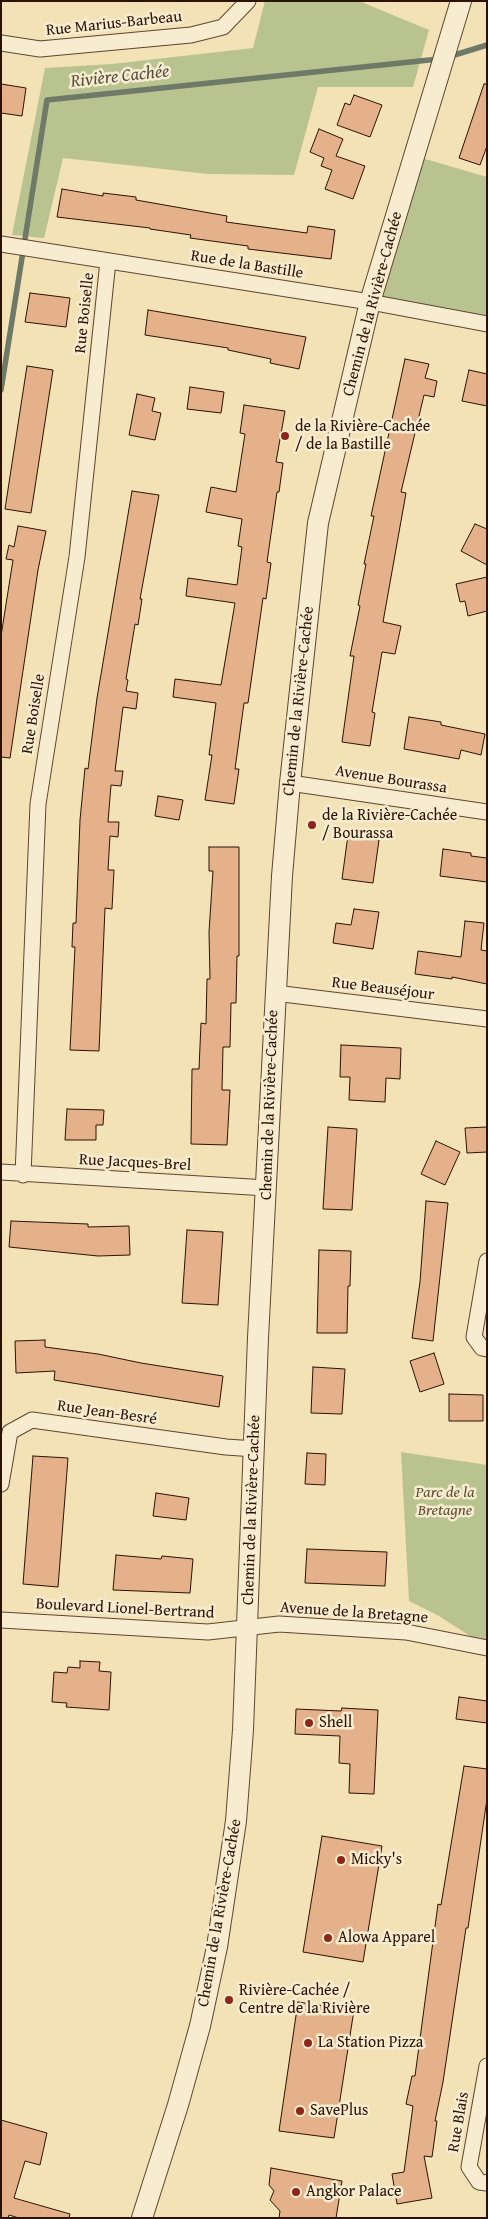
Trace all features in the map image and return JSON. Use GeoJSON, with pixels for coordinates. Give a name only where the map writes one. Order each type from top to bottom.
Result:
{"type":"FeatureCollection","features":[{"type":"Feature","properties":{"kind":"street","name":"Rue Marius-Barbeau"},"geometry":{"type":"LineString","coordinates":[[1,43],[40,49],[191,34],[222,27],[248,1]]}},
{"type":"Feature","properties":{"kind":"street","name":"Chemin de la Rivière-Cachée"},"geometry":{"type":"LineString","coordinates":[[142,2218],[184,2084],[217,1947],[238,1800],[275,994],[290,783],[318,523],[370,302],[461,1]]}},
{"type":"Feature","properties":{"kind":"street","name":"Rue de la Bastille"},"geometry":{"type":"LineString","coordinates":[[6,245],[370,302],[487,324]]}},
{"type":"Feature","properties":{"kind":"street","name":"Rue Boiselle"},"geometry":{"type":"LineString","coordinates":[[23,1175],[38,804],[77,557],[108,261]]}},
{"type":"Feature","properties":{"kind":"street","name":"Avenue Bourassa"},"geometry":{"type":"LineString","coordinates":[[290,783],[487,812]]}},
{"type":"Feature","properties":{"kind":"street","name":"Rue Beauséjour"},"geometry":{"type":"LineString","coordinates":[[275,994],[487,1019]]}},
{"type":"Feature","properties":{"kind":"street","name":"Rue Jacques-Brel"},"geometry":{"type":"LineString","coordinates":[[1,1172],[23,1175],[267,1188]]}},
{"type":"Feature","properties":{"kind":"street"},"geometry":{"type":"LineString","coordinates":[[487,1262],[474,1337],[482,1348],[487,1349]]}},
{"type":"Feature","properties":{"kind":"street","name":"Rue Jean-Besré"},"geometry":{"type":"LineString","coordinates":[[1,1484],[10,1432],[32,1420],[226,1447],[255,1449]]}},
{"type":"Feature","properties":{"kind":"street","name":"Boulevard Lionel-Bertrand"},"geometry":{"type":"LineString","coordinates":[[1,1620],[208,1632],[247,1628]]}},
{"type":"Feature","properties":{"kind":"street","name":"Avenue de la Bretagne"},"geometry":{"type":"LineString","coordinates":[[247,1628],[279,1624],[406,1632],[487,1648]]}},
{"type":"Feature","properties":{"kind":"street","name":"Rue Blais"},"geometry":{"type":"LineString","coordinates":[[483,2182],[469,2167],[487,2066]]}},
{"type":"Feature","properties":{"kind":"green space"},"geometry":{"type":"Polygon","coordinates":[[[265,1],[359,1],[429,30],[413,87],[318,87],[294,175],[208,174],[63,158],[44,238],[12,235],[45,68],[112,64],[253,48],[265,1]]]}},
{"type":"Feature","properties":{"kind":"green space"},"geometry":{"type":"Polygon","coordinates":[[[422,158],[487,177],[487,320],[375,300],[422,158]]]}},
{"type":"Feature","properties":{"kind":"green space","name":"Parc de la Bretagne"},"geometry":{"type":"Polygon","coordinates":[[[401,1452],[487,1465],[487,1647],[439,1616],[409,1601],[401,1452]]]}},
{"type":"Feature","properties":{"kind":"building"},"geometry":{"type":"Polygon","coordinates":[[[1,84],[26,88],[22,116],[1,113],[1,84]]]}},
{"type":"Feature","properties":{"kind":"building"},"geometry":{"type":"Polygon","coordinates":[[[484,84],[487,84],[487,146],[480,165],[459,158],[484,84]]]}},
{"type":"Feature","properties":{"kind":"building"},"geometry":{"type":"Polygon","coordinates":[[[354,95],[382,105],[370,137],[337,125],[345,103],[350,105],[354,95]]]}},
{"type":"Feature","properties":{"kind":"building"},"geometry":{"type":"Polygon","coordinates":[[[319,129],[343,139],[336,156],[365,166],[353,199],[325,189],[332,170],[321,166],[324,158],[310,152],[319,129]]]}},
{"type":"Feature","properties":{"kind":"building"},"geometry":{"type":"Polygon","coordinates":[[[62,189],[103,196],[103,193],[136,197],[136,200],[227,216],[226,222],[307,233],[308,226],[335,230],[331,259],[248,249],[248,246],[190,238],[191,235],[150,228],[57,217],[62,189]]]}},
{"type":"Feature","properties":{"kind":"building"},"geometry":{"type":"Polygon","coordinates":[[[30,293],[70,298],[66,327],[25,322],[30,293]]]}},
{"type":"Feature","properties":{"kind":"building"},"geometry":{"type":"Polygon","coordinates":[[[148,310],[306,337],[299,369],[270,363],[271,359],[228,350],[228,348],[145,335],[148,310]]]}},
{"type":"Feature","properties":{"kind":"building"},"geometry":{"type":"Polygon","coordinates":[[[405,359],[429,364],[425,378],[437,381],[434,397],[424,395],[401,492],[406,493],[383,622],[401,626],[395,654],[382,652],[372,712],[375,713],[370,746],[342,742],[354,656],[350,656],[360,606],[358,605],[366,564],[364,564],[374,516],[371,516],[405,359]]]}},
{"type":"Feature","properties":{"kind":"building"},"geometry":{"type":"Polygon","coordinates":[[[27,366],[53,370],[31,513],[5,509],[27,366]]]}},
{"type":"Feature","properties":{"kind":"building"},"geometry":{"type":"Polygon","coordinates":[[[469,370],[487,374],[487,406],[462,401],[469,370]]]}},
{"type":"Feature","properties":{"kind":"building"},"geometry":{"type":"Polygon","coordinates":[[[190,387],[224,392],[221,413],[187,409],[190,387]]]}},
{"type":"Feature","properties":{"kind":"building"},"geometry":{"type":"Polygon","coordinates":[[[137,394],[155,398],[152,411],[161,413],[155,440],[129,435],[137,394]]]}},
{"type":"Feature","properties":{"kind":"building"},"geometry":{"type":"Polygon","coordinates":[[[244,405],[285,411],[276,462],[283,463],[267,562],[271,563],[266,599],[263,598],[248,703],[244,703],[235,769],[239,769],[234,804],[205,800],[212,755],[209,755],[216,703],[173,697],[175,679],[221,685],[235,603],[186,596],[188,578],[237,585],[242,547],[238,546],[242,519],[206,512],[211,487],[236,492],[245,434],[240,433],[244,405]]]}},
{"type":"Feature","properties":{"kind":"building"},"geometry":{"type":"Polygon","coordinates":[[[132,491],[159,495],[140,599],[142,599],[138,625],[135,624],[126,679],[128,680],[126,691],[138,693],[136,709],[123,707],[115,771],[123,771],[121,786],[111,785],[108,822],[119,822],[118,837],[110,836],[108,870],[114,870],[112,909],[105,908],[99,1051],[70,1050],[75,947],[72,947],[73,923],[76,923],[80,820],[85,768],[88,769],[97,698],[132,491]]]}},
{"type":"Feature","properties":{"kind":"building"},"geometry":{"type":"Polygon","coordinates":[[[475,524],[487,529],[487,565],[461,551],[475,524]]]}},
{"type":"Feature","properties":{"kind":"building"},"geometry":{"type":"Polygon","coordinates":[[[18,526],[46,531],[38,570],[10,758],[1,757],[1,636],[13,560],[6,559],[9,545],[14,547],[18,526]]]}},
{"type":"Feature","properties":{"kind":"building"},"geometry":{"type":"Polygon","coordinates":[[[487,577],[487,611],[468,616],[465,601],[460,602],[456,584],[487,577]]]}},
{"type":"Feature","properties":{"kind":"building"},"geometry":{"type":"Polygon","coordinates":[[[409,717],[441,722],[441,725],[485,734],[481,755],[461,750],[459,759],[404,749],[409,717]]]}},
{"type":"Feature","properties":{"kind":"building"},"geometry":{"type":"Polygon","coordinates":[[[158,796],[183,800],[179,820],[155,816],[158,796]]]}},
{"type":"Feature","properties":{"kind":"building"},"geometry":{"type":"Polygon","coordinates":[[[348,835],[379,840],[373,883],[342,879],[348,835]]]}},
{"type":"Feature","properties":{"kind":"building"},"geometry":{"type":"Polygon","coordinates":[[[209,847],[239,847],[239,956],[237,956],[236,1003],[231,1003],[230,1047],[223,1047],[222,1090],[230,1090],[227,1145],[191,1144],[192,1069],[199,1069],[201,1023],[206,1024],[207,979],[210,979],[209,932],[213,871],[209,871],[209,847]]]}},
{"type":"Feature","properties":{"kind":"building"},"geometry":{"type":"Polygon","coordinates":[[[443,849],[471,853],[471,856],[487,858],[487,882],[440,876],[443,849]]]}},
{"type":"Feature","properties":{"kind":"building"},"geometry":{"type":"Polygon","coordinates":[[[354,909],[379,912],[373,949],[333,943],[336,923],[351,925],[354,909]]]}},
{"type":"Feature","properties":{"kind":"building"},"geometry":{"type":"Polygon","coordinates":[[[465,921],[484,923],[481,950],[487,951],[487,984],[452,977],[452,979],[415,974],[418,951],[461,957],[465,921]]]}},
{"type":"Feature","properties":{"kind":"building"},"geometry":{"type":"Polygon","coordinates":[[[341,1045],[401,1048],[400,1079],[386,1078],[385,1102],[349,1100],[350,1077],[340,1077],[341,1045]]]}},
{"type":"Feature","properties":{"kind":"building"},"geometry":{"type":"Polygon","coordinates":[[[67,1109],[104,1110],[103,1125],[96,1125],[96,1140],[65,1140],[67,1109]]]}},
{"type":"Feature","properties":{"kind":"building"},"geometry":{"type":"Polygon","coordinates":[[[328,1127],[357,1129],[352,1210],[323,1209],[328,1127]]]}},
{"type":"Feature","properties":{"kind":"building"},"geometry":{"type":"Polygon","coordinates":[[[487,1127],[487,1152],[467,1153],[465,1128],[487,1127]]]}},
{"type":"Feature","properties":{"kind":"building"},"geometry":{"type":"Polygon","coordinates":[[[436,1141],[460,1152],[445,1185],[421,1174],[436,1141]]]}},
{"type":"Feature","properties":{"kind":"building"},"geometry":{"type":"Polygon","coordinates":[[[426,1201],[448,1203],[433,1341],[412,1338],[420,1282],[426,1201]]]}},
{"type":"Feature","properties":{"kind":"building"},"geometry":{"type":"Polygon","coordinates":[[[11,1221],[88,1224],[88,1227],[129,1226],[130,1255],[98,1256],[9,1247],[11,1221]]]}},
{"type":"Feature","properties":{"kind":"building"},"geometry":{"type":"Polygon","coordinates":[[[187,1230],[223,1232],[218,1305],[182,1303],[187,1230]]]}},
{"type":"Feature","properties":{"kind":"building"},"geometry":{"type":"Polygon","coordinates":[[[319,1250],[351,1251],[347,1333],[317,1333],[319,1250]]]}},
{"type":"Feature","properties":{"kind":"building"},"geometry":{"type":"Polygon","coordinates":[[[45,1340],[45,1347],[98,1354],[223,1376],[219,1407],[54,1380],[55,1371],[16,1373],[15,1341],[45,1340]]]}},
{"type":"Feature","properties":{"kind":"building"},"geometry":{"type":"Polygon","coordinates":[[[434,1353],[444,1384],[420,1392],[410,1361],[434,1353]]]}},
{"type":"Feature","properties":{"kind":"building"},"geometry":{"type":"Polygon","coordinates":[[[313,1367],[345,1369],[342,1414],[311,1413],[313,1367]]]}},
{"type":"Feature","properties":{"kind":"building"},"geometry":{"type":"Polygon","coordinates":[[[449,1394],[483,1395],[483,1421],[449,1421],[449,1394]]]}},
{"type":"Feature","properties":{"kind":"building"},"geometry":{"type":"Polygon","coordinates":[[[307,1453],[326,1454],[325,1485],[305,1484],[307,1453]]]}},
{"type":"Feature","properties":{"kind":"building"},"geometry":{"type":"Polygon","coordinates":[[[33,1456],[68,1458],[58,1587],[23,1584],[33,1456]]]}},
{"type":"Feature","properties":{"kind":"building"},"geometry":{"type":"Polygon","coordinates":[[[156,1493],[189,1498],[186,1520],[153,1516],[156,1493]]]}},
{"type":"Feature","properties":{"kind":"building"},"geometry":{"type":"Polygon","coordinates":[[[307,1549],[387,1552],[385,1586],[305,1583],[307,1549]]]}},
{"type":"Feature","properties":{"kind":"building"},"geometry":{"type":"Polygon","coordinates":[[[116,1555],[161,1559],[162,1556],[193,1559],[190,1593],[113,1590],[116,1555]]]}},
{"type":"Feature","properties":{"kind":"building"},"geometry":{"type":"Polygon","coordinates":[[[80,1661],[100,1662],[99,1671],[111,1672],[109,1710],[66,1707],[67,1703],[52,1702],[54,1672],[67,1673],[68,1667],[80,1668],[80,1661]]]}},
{"type":"Feature","properties":{"kind":"building"},"geometry":{"type":"Polygon","coordinates":[[[459,1697],[487,1701],[487,1723],[456,1719],[459,1697]]]}},
{"type":"Feature","properties":{"kind":"building"},"geometry":{"type":"Polygon","coordinates":[[[342,1708],[378,1710],[374,1794],[349,1793],[350,1764],[339,1763],[340,1736],[295,1734],[296,1709],[341,1711],[342,1708]]]}},
{"type":"Feature","properties":{"kind":"building"},"geometry":{"type":"Polygon","coordinates":[[[464,1766],[487,1769],[487,1799],[468,1928],[466,1928],[443,2082],[435,2121],[437,2121],[432,2157],[424,2156],[432,2198],[397,2204],[392,2174],[404,2172],[413,2106],[406,2104],[412,2076],[415,2076],[438,1904],[441,1905],[464,1766]]]}},
{"type":"Feature","properties":{"kind":"building"},"geometry":{"type":"Polygon","coordinates":[[[322,1836],[382,1846],[363,1962],[303,1952],[322,1836]]]}},
{"type":"Feature","properties":{"kind":"building"},"geometry":{"type":"Polygon","coordinates":[[[298,2002],[354,2010],[334,2138],[279,2131],[298,2002]]]}},
{"type":"Feature","properties":{"kind":"building"},"geometry":{"type":"Polygon","coordinates":[[[1,2120],[47,2133],[40,2165],[25,2161],[14,2198],[70,2214],[69,2218],[19,2218],[9,2215],[8,2218],[1,2218],[1,2120]]]}},
{"type":"Feature","properties":{"kind":"building"},"geometry":{"type":"Polygon","coordinates":[[[271,2168],[342,2181],[336,2218],[279,2218],[280,2211],[270,2200],[274,2191],[269,2185],[271,2168]]]}},
{"type":"Feature","properties":{"kind":"waterway","name":"Rivière Cachée"},"geometry":{"type":"LineString","coordinates":[[448,57],[487,45]]}},
{"type":"Feature","properties":{"kind":"waterway","name":"Rivière Cachée"},"geometry":{"type":"LineString","coordinates":[[1,390],[47,100],[439,59]]}},
{"type":"Feature","properties":{"kind":"place","name":"de la Rivière-Cachée / de la Bastille"},"geometry":{"type":"Point","coordinates":[285,436]}},
{"type":"Feature","properties":{"kind":"place","name":"de la Rivière-Cachée / Bourassa"},"geometry":{"type":"Point","coordinates":[312,825]}},
{"type":"Feature","properties":{"kind":"place","name":"Shell"},"geometry":{"type":"Point","coordinates":[309,1723]}},
{"type":"Feature","properties":{"kind":"place","name":"Micky's"},"geometry":{"type":"Point","coordinates":[341,1860]}},
{"type":"Feature","properties":{"kind":"place","name":"Alowa Apparel"},"geometry":{"type":"Point","coordinates":[328,1938]}},
{"type":"Feature","properties":{"kind":"place","name":"Rivière-Cachée / Centre de la Rivière"},"geometry":{"type":"Point","coordinates":[229,2000]}},
{"type":"Feature","properties":{"kind":"place","name":"La Station Pizza"},"geometry":{"type":"Point","coordinates":[308,2043]}},
{"type":"Feature","properties":{"kind":"place","name":"SavePlus"},"geometry":{"type":"Point","coordinates":[300,2111]}},
{"type":"Feature","properties":{"kind":"place","name":"Angkor Palace"},"geometry":{"type":"Point","coordinates":[296,2192]}}]}
